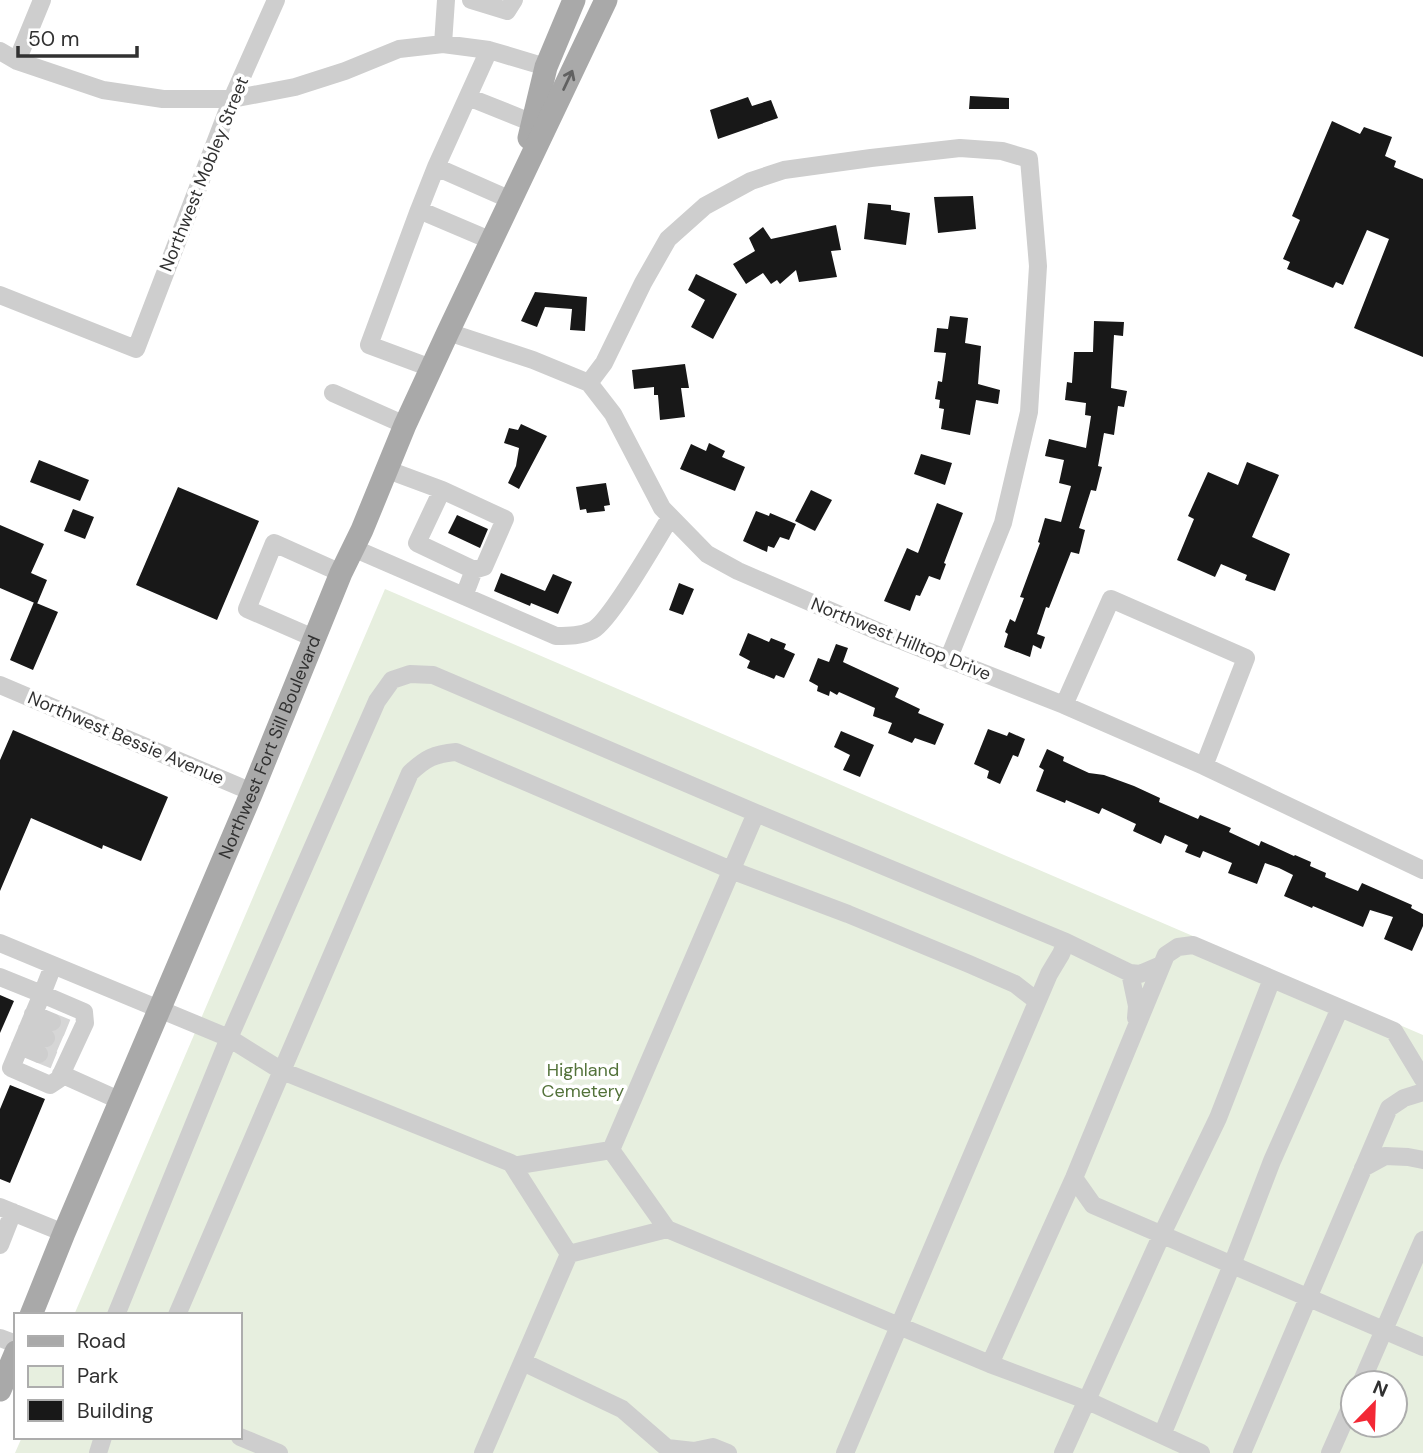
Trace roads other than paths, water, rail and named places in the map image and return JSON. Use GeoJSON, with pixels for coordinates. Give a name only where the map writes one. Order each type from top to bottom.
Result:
{"type":"FeatureCollection","features":[{"type":"Feature","properties":{"kind":"main road","name":"Northwest Fort Sill Boulevard"},"geometry":{"type":"LineString","coordinates":[[514,193],[546,67],[574,0]]}},
{"type":"Feature","properties":{"kind":"main road","name":"Northwest Fort Sill Boulevard"},"geometry":{"type":"LineString","coordinates":[[32,1313],[405,425],[606,0]]}},
{"type":"Feature","properties":{"kind":"main road"},"geometry":{"type":"LineString","coordinates":[[0,1390],[14,1357]]}},
{"type":"Feature","properties":{"kind":"street"},"geometry":{"type":"LineString","coordinates":[[17,61],[42,0]]}},
{"type":"Feature","properties":{"kind":"street","name":"Northwest Mobley Street"},"geometry":{"type":"LineString","coordinates":[[0,295],[136,349],[232,99],[276,0]]}},
{"type":"Feature","properties":{"kind":"street"},"geometry":{"type":"LineString","coordinates":[[443,44],[446,0]]}},
{"type":"Feature","properties":{"kind":"street"},"geometry":{"type":"LineString","coordinates":[[471,0],[507,11],[514,0]]}},
{"type":"Feature","properties":{"kind":"street"},"geometry":{"type":"LineString","coordinates":[[0,51],[17,61],[103,90],[163,99],[232,99],[295,87],[345,71],[399,49],[443,44],[489,50],[546,67]]}},
{"type":"Feature","properties":{"kind":"street"},"geometry":{"type":"LineString","coordinates":[[431,368],[369,345],[436,167],[489,50]]}},
{"type":"Feature","properties":{"kind":"street"},"geometry":{"type":"LineString","coordinates":[[468,97],[533,123]]}},
{"type":"Feature","properties":{"kind":"street"},"geometry":{"type":"LineString","coordinates":[[448,332],[589,383],[604,363],[668,239],[705,206],[751,181],[784,170],[960,149],[1002,151],[1029,159],[1038,267],[1030,412],[1003,523],[948,660]]}},
{"type":"Feature","properties":{"kind":"street"},"geometry":{"type":"LineString","coordinates":[[436,167],[514,193]]}},
{"type":"Feature","properties":{"kind":"street"},"geometry":{"type":"LineString","coordinates":[[419,210],[492,241]]}},
{"type":"Feature","properties":{"kind":"street","name":"Northwest Hilltop Drive"},"geometry":{"type":"LineString","coordinates":[[589,383],[613,414],[662,508],[707,554],[738,571],[948,660],[1064,705],[1204,766],[1423,870]]}},
{"type":"Feature","properties":{"kind":"street"},"geometry":{"type":"LineString","coordinates":[[332,393],[405,425]]}},
{"type":"Feature","properties":{"kind":"street"},"geometry":{"type":"LineString","coordinates":[[388,470],[442,490],[505,519],[484,567],[474,570],[417,543],[442,490]]}},
{"type":"Feature","properties":{"kind":"street"},"geometry":{"type":"LineString","coordinates":[[353,548],[556,636],[573,637],[595,629],[613,609],[670,518]]}},
{"type":"Feature","properties":{"kind":"street"},"geometry":{"type":"LineString","coordinates":[[316,639],[247,609],[274,543],[341,573]]}},
{"type":"Feature","properties":{"kind":"street"},"geometry":{"type":"LineString","coordinates":[[422,578],[434,551]]}},
{"type":"Feature","properties":{"kind":"street"},"geometry":{"type":"LineString","coordinates":[[464,596],[474,570]]}},
{"type":"Feature","properties":{"kind":"street"},"geometry":{"type":"LineString","coordinates":[[1064,705],[1111,599],[1124,604],[1246,658],[1204,766]]}},
{"type":"Feature","properties":{"kind":"street"},"geometry":{"type":"LineString","coordinates":[[117,1313],[229,1038],[377,701],[392,680],[410,674],[433,675],[1066,942],[1130,973],[1140,974],[1161,965]]}},
{"type":"Feature","properties":{"kind":"street","name":"Northwest Bessie Avenue"},"geometry":{"type":"LineString","coordinates":[[0,685],[252,792]]}},
{"type":"Feature","properties":{"kind":"street"},"geometry":{"type":"LineString","coordinates":[[178,1313],[410,773],[421,762],[437,754],[456,752],[732,870],[969,964],[1015,985],[1037,1001]]}},
{"type":"Feature","properties":{"kind":"street"},"geometry":{"type":"LineString","coordinates":[[611,1150],[756,813]]}},
{"type":"Feature","properties":{"kind":"street"},"geometry":{"type":"LineString","coordinates":[[845,1453],[1037,1001],[1066,942]]}},
{"type":"Feature","properties":{"kind":"street"},"geometry":{"type":"LineString","coordinates":[[0,943],[229,1038],[282,1071],[511,1163],[569,1254]]}},
{"type":"Feature","properties":{"kind":"street"},"geometry":{"type":"LineString","coordinates":[[990,1364],[1074,1178],[1166,954],[1178,947],[1193,945],[1394,1031],[1423,1079]]}},
{"type":"Feature","properties":{"kind":"street"},"geometry":{"type":"LineString","coordinates":[[0,977],[42,994],[84,1012],[85,1023],[59,1047],[59,1079],[50,1085],[5,1066],[27,1030],[42,994],[53,966]]}},
{"type":"Feature","properties":{"kind":"street"},"geometry":{"type":"LineString","coordinates":[[1130,973],[1137,1006],[1136,1025]]}},
{"type":"Feature","properties":{"kind":"street"},"geometry":{"type":"LineString","coordinates":[[1063,1453],[1162,1234],[1218,1118],[1272,979]]}},
{"type":"Feature","properties":{"kind":"street"},"geometry":{"type":"LineString","coordinates":[[1162,1435],[1272,1161],[1340,1008]]}},
{"type":"Feature","properties":{"kind":"street"},"geometry":{"type":"LineString","coordinates":[[27,1030],[59,1047],[121,1101]]}},
{"type":"Feature","properties":{"kind":"street"},"geometry":{"type":"LineString","coordinates":[[27,1030],[59,1047]]}},
{"type":"Feature","properties":{"kind":"street"},"geometry":{"type":"LineString","coordinates":[[1242,1453],[1389,1108],[1404,1098],[1423,1092]]}},
{"type":"Feature","properties":{"kind":"street"},"geometry":{"type":"LineString","coordinates":[[513,1166],[611,1150]]}},
{"type":"Feature","properties":{"kind":"street"},"geometry":{"type":"LineString","coordinates":[[611,1150],[667,1228],[990,1364],[1086,1400],[1199,1453]]}},
{"type":"Feature","properties":{"kind":"street"},"geometry":{"type":"LineString","coordinates":[[1363,1168],[1385,1156],[1423,1160]]}},
{"type":"Feature","properties":{"kind":"street"},"geometry":{"type":"LineString","coordinates":[[1074,1178],[1093,1205]]}},
{"type":"Feature","properties":{"kind":"street"},"geometry":{"type":"LineString","coordinates":[[1059,1210],[1093,1205],[1423,1347]]}},
{"type":"Feature","properties":{"kind":"street"},"geometry":{"type":"LineString","coordinates":[[0,1245],[6,1209],[64,1233]]}},
{"type":"Feature","properties":{"kind":"street"},"geometry":{"type":"LineString","coordinates":[[569,1254],[667,1228]]}},
{"type":"Feature","properties":{"kind":"street"},"geometry":{"type":"LineString","coordinates":[[1367,1369],[1423,1240]]}},
{"type":"Feature","properties":{"kind":"street"},"geometry":{"type":"LineString","coordinates":[[483,1453],[569,1254]]}},
{"type":"Feature","properties":{"kind":"street"},"geometry":{"type":"LineString","coordinates":[[523,1362],[622,1409],[667,1448],[694,1451],[713,1447],[727,1453]]}},
{"type":"Feature","properties":{"kind":"street"},"geometry":{"type":"LineString","coordinates":[[1330,1453],[1339,1433]]}},
{"type":"Feature","properties":{"kind":"street"},"geometry":{"type":"LineString","coordinates":[[242,1438],[279,1453]]}},
{"type":"Feature","properties":{"kind":"tunnel"},"geometry":{"type":"LineString","coordinates":[[52,1022],[67,1028]]}},
{"type":"Feature","properties":{"kind":"tunnel"},"geometry":{"type":"LineString","coordinates":[[46,1038],[60,1044]]}},
{"type":"Feature","properties":{"kind":"tunnel"},"geometry":{"type":"LineString","coordinates":[[39,1054],[54,1060]]}},
{"type":"Feature","properties":{"kind":"park label","name":"Highland Cemetery"},"geometry":{"type":"Point","coordinates":[583,1080]}}]}
